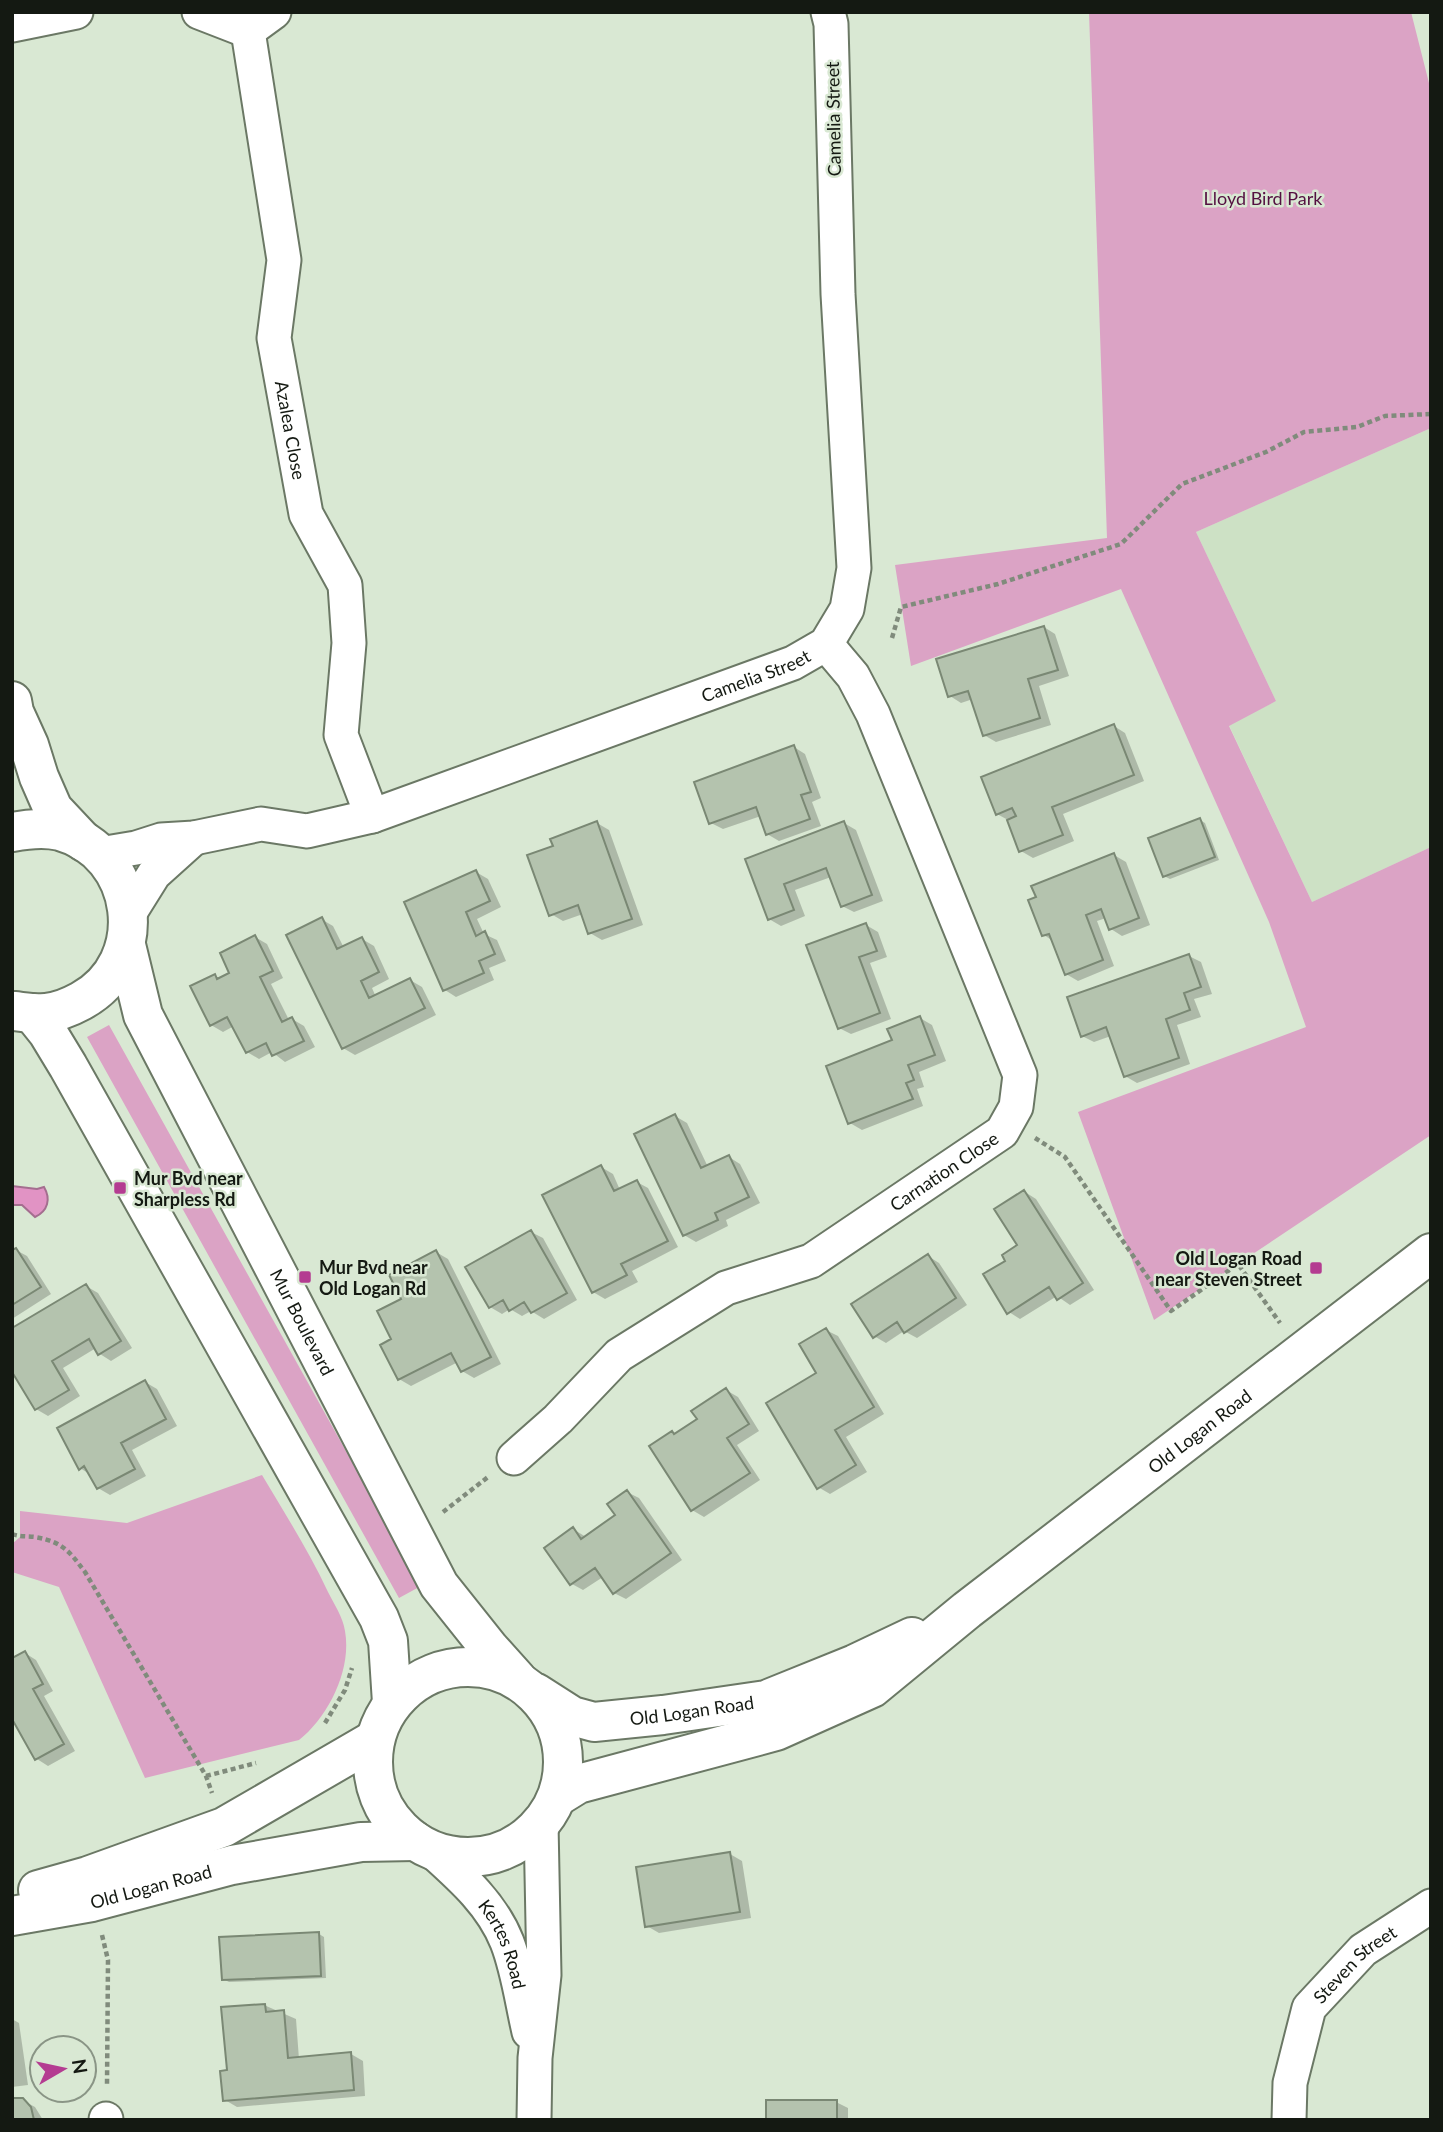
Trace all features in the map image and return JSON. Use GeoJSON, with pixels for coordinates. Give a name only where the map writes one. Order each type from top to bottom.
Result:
{"type":"FeatureCollection","features":[{"type":"Feature","properties":{"kind":"main road"},"geometry":{"type":"LineString","coordinates":[[13,711],[53,809],[92,848]]}},
{"type":"Feature","properties":{"kind":"main road"},"geometry":{"type":"LineString","coordinates":[[12,832],[35,828],[60,831],[92,848]]}},
{"type":"Feature","properties":{"kind":"main road","name":"Mur Boulevard"},"geometry":{"type":"LineString","coordinates":[[92,848],[114,871],[124,891],[127,930],[143,1015],[439,1585],[489,1649],[525,1685]]}},
{"type":"Feature","properties":{"kind":"main road"},"geometry":{"type":"LineString","coordinates":[[22,1012],[48,1013],[68,1008],[94,994],[113,972],[127,930]]}},
{"type":"Feature","properties":{"kind":"main road"},"geometry":{"type":"LineString","coordinates":[[22,1012],[48,1033],[75,1077],[379,1618],[388,1641],[392,1703]]}},
{"type":"Feature","properties":{"kind":"main road","name":"Old Logan Road"},"geometry":{"type":"LineString","coordinates":[[549,1810],[578,1784],[776,1731],[872,1688],[967,1610],[1431,1252]]}},
{"type":"Feature","properties":{"kind":"main road","name":"Old Logan Road"},"geometry":{"type":"LineString","coordinates":[[525,1685],[572,1716],[594,1722],[766,1700],[855,1664],[967,1610]]}},
{"type":"Feature","properties":{"kind":"main road"},"geometry":{"type":"LineString","coordinates":[[471,1665],[494,1669],[525,1685],[551,1713],[561,1740],[563,1769],[549,1810],[519,1843],[490,1855],[460,1857],[423,1846],[393,1822],[379,1797],[373,1769],[374,1740],[392,1703],[413,1683],[441,1669],[471,1665]]}},
{"type":"Feature","properties":{"kind":"main road","name":"Old Logan Road"},"geometry":{"type":"LineString","coordinates":[[12,1898],[88,1876],[225,1827],[374,1740]]}},
{"type":"Feature","properties":{"kind":"main road","name":"Old Logan Road"},"geometry":{"type":"LineString","coordinates":[[12,1916],[92,1902],[232,1865],[361,1842],[423,1846]]}},
{"type":"Feature","properties":{"kind":"street"},"geometry":{"type":"LineString","coordinates":[[12,25],[76,12]]}},
{"type":"Feature","properties":{"kind":"street"},"geometry":{"type":"LineString","coordinates":[[199,12],[261,22]]}},
{"type":"Feature","properties":{"kind":"street","name":"Camelia Street"},"geometry":{"type":"LineString","coordinates":[[92,848],[136,848],[161,840],[194,838],[261,824],[307,831],[372,816],[793,663],[826,644],[847,609],[854,568],[838,295],[831,24],[828,12]]}},
{"type":"Feature","properties":{"kind":"street","name":"Azalea Close"},"geometry":{"type":"LineString","coordinates":[[261,22],[284,261],[274,338],[306,514],[345,585],[349,643],[341,735],[372,816]]}},
{"type":"Feature","properties":{"kind":"street","name":"Carnation Close"},"geometry":{"type":"LineString","coordinates":[[514,1458],[558,1419],[619,1355],[726,1288],[811,1261],[1002,1132],[1016,1107],[1020,1075],[873,714],[853,676],[826,644]]}},
{"type":"Feature","properties":{"kind":"street"},"geometry":{"type":"LineString","coordinates":[[127,930],[154,874],[194,838]]}},
{"type":"Feature","properties":{"kind":"street","name":"Kertes Road"},"geometry":{"type":"LineString","coordinates":[[534,2120],[535,2058],[544,1975],[549,1810]]}},
{"type":"Feature","properties":{"kind":"street","name":"Kertes Road"},"geometry":{"type":"LineString","coordinates":[[423,1846],[464,1879],[481,1899],[507,1941],[535,2058]]}},
{"type":"Feature","properties":{"kind":"street","name":"Steven Street"},"geometry":{"type":"LineString","coordinates":[[1289,2120],[1290,2083],[1309,2008],[1363,1950],[1431,1906]]}},
{"type":"Feature","properties":{"kind":"path"},"geometry":{"type":"LineString","coordinates":[[891,638],[901,607],[998,584],[1121,544],[1182,484],[1266,453],[1304,432],[1357,427],[1385,416],[1431,414]]}},
{"type":"Feature","properties":{"kind":"path"},"geometry":{"type":"LineString","coordinates":[[1008,1121],[1065,1157],[1171,1311],[1238,1264],[1301,1352]]}},
{"type":"Feature","properties":{"kind":"path"},"geometry":{"type":"LineString","coordinates":[[441,1513],[514,1458]]}},
{"type":"Feature","properties":{"kind":"path"},"geometry":{"type":"LineString","coordinates":[[12,1534],[35,1537],[66,1547],[85,1572],[206,1776],[225,1827]]}},
{"type":"Feature","properties":{"kind":"path"},"geometry":{"type":"LineString","coordinates":[[320,1732],[345,1690],[352,1665]]}},
{"type":"Feature","properties":{"kind":"path"},"geometry":{"type":"LineString","coordinates":[[206,1776],[261,1761]]}},
{"type":"Feature","properties":{"kind":"path"},"geometry":{"type":"LineString","coordinates":[[92,1902],[108,1960],[106,2119]]}},
{"type":"Feature","properties":{"kind":"shaded area"},"geometry":{"type":"Polygon","coordinates":[[[1431,428],[1431,847],[1312,902],[1229,725],[1276,701],[1196,532],[1431,428]]]}},
{"type":"Feature","properties":{"kind":"shaded area"},"geometry":{"type":"Polygon","coordinates":[[[12,1186],[37,1189],[44,1187],[48,1200],[43,1211],[35,1217],[22,1205],[12,1205],[12,1186]]]}},
{"type":"Feature","properties":{"kind":"green space","name":"Lloyd Bird Park"},"geometry":{"type":"Polygon","coordinates":[[[1089,12],[1411,12],[1431,91],[1431,428],[1196,532],[1276,701],[1229,726],[1312,902],[1431,847],[1431,1135],[1154,1320],[1078,1112],[1306,1027],[1269,922],[1121,589],[911,666],[895,565],[1107,538],[1089,12]]]}},
{"type":"Feature","properties":{"kind":"green space"},"geometry":{"type":"Polygon","coordinates":[[[109,1025],[421,1586],[399,1598],[87,1037],[109,1025]]]}},
{"type":"Feature","properties":{"kind":"green space"},"geometry":{"type":"Polygon","coordinates":[[[262,1475],[305,1547],[342,1621],[346,1646],[341,1677],[328,1706],[299,1740],[145,1778],[59,1587],[12,1572],[12,1544],[20,1537],[20,1511],[127,1523],[262,1475]]]}},
{"type":"Feature","properties":{"kind":"building"},"geometry":{"type":"Polygon","coordinates":[[[1044,626],[1058,670],[1028,679],[1040,718],[983,736],[968,691],[948,697],[936,659],[1044,626]]]}},
{"type":"Feature","properties":{"kind":"building"},"geometry":{"type":"Polygon","coordinates":[[[1114,724],[1134,775],[1052,807],[1063,835],[1019,852],[1007,820],[1016,816],[1012,808],[996,815],[981,777],[1114,724]]]}},
{"type":"Feature","properties":{"kind":"building"},"geometry":{"type":"Polygon","coordinates":[[[794,745],[811,792],[801,795],[810,819],[766,835],[756,807],[709,824],[694,782],[794,745]]]}},
{"type":"Feature","properties":{"kind":"building"},"geometry":{"type":"Polygon","coordinates":[[[1200,818],[1215,857],[1163,877],[1148,838],[1200,818]]]}},
{"type":"Feature","properties":{"kind":"building"},"geometry":{"type":"Polygon","coordinates":[[[597,821],[632,919],[588,934],[578,905],[549,916],[527,855],[553,846],[550,839],[597,821]]]}},
{"type":"Feature","properties":{"kind":"building"},"geometry":{"type":"Polygon","coordinates":[[[844,821],[872,895],[841,907],[826,868],[784,884],[794,910],[768,920],[745,859],[844,821]]]}},
{"type":"Feature","properties":{"kind":"building"},"geometry":{"type":"Polygon","coordinates":[[[1114,853],[1139,918],[1109,930],[1101,909],[1086,915],[1103,960],[1065,975],[1049,934],[1042,936],[1028,900],[1036,897],[1031,886],[1114,853]]]}},
{"type":"Feature","properties":{"kind":"building"},"geometry":{"type":"Polygon","coordinates":[[[476,870],[490,901],[466,912],[476,936],[485,931],[495,954],[479,961],[484,973],[443,991],[404,902],[476,870]]]}},
{"type":"Feature","properties":{"kind":"building"},"geometry":{"type":"Polygon","coordinates":[[[322,917],[337,949],[362,937],[379,972],[361,981],[369,998],[410,978],[425,1008],[342,1049],[286,935],[322,917]]]}},
{"type":"Feature","properties":{"kind":"building"},"geometry":{"type":"Polygon","coordinates":[[[866,923],[877,951],[859,957],[880,1013],[838,1029],[806,945],[866,923]]]}},
{"type":"Feature","properties":{"kind":"building"},"geometry":{"type":"Polygon","coordinates":[[[255,935],[273,971],[260,977],[282,1022],[292,1017],[304,1041],[272,1056],[266,1043],[246,1053],[227,1017],[210,1026],[190,986],[215,974],[217,979],[229,973],[220,953],[255,935]]]}},
{"type":"Feature","properties":{"kind":"building"},"geometry":{"type":"Polygon","coordinates":[[[1189,954],[1201,987],[1184,993],[1190,1010],[1166,1019],[1179,1058],[1124,1077],[1106,1027],[1081,1037],[1067,997],[1189,954]]]}},
{"type":"Feature","properties":{"kind":"building"},"geometry":{"type":"Polygon","coordinates":[[[920,1016],[935,1055],[908,1065],[914,1080],[906,1083],[913,1099],[848,1124],[826,1066],[892,1040],[887,1029],[920,1016]]]}},
{"type":"Feature","properties":{"kind":"building"},"geometry":{"type":"Polygon","coordinates":[[[675,1114],[701,1168],[729,1155],[749,1197],[715,1213],[718,1220],[683,1236],[634,1134],[675,1114]]]}},
{"type":"Feature","properties":{"kind":"building"},"geometry":{"type":"Polygon","coordinates":[[[601,1165],[614,1191],[637,1180],[668,1241],[621,1264],[627,1275],[592,1293],[542,1195],[601,1165]]]}},
{"type":"Feature","properties":{"kind":"building"},"geometry":{"type":"Polygon","coordinates":[[[1024,1190],[1083,1283],[1057,1300],[1049,1287],[1007,1314],[983,1274],[1005,1261],[1002,1255],[1017,1245],[994,1209],[1024,1190]]]}},
{"type":"Feature","properties":{"kind":"building"},"geometry":{"type":"Polygon","coordinates":[[[531,1230],[567,1293],[531,1313],[524,1302],[509,1311],[503,1300],[489,1308],[465,1267],[531,1230]]]}},
{"type":"Feature","properties":{"kind":"building"},"geometry":{"type":"Polygon","coordinates":[[[16,1248],[41,1287],[12,1305],[12,1250],[16,1248]]]}},
{"type":"Feature","properties":{"kind":"building"},"geometry":{"type":"Polygon","coordinates":[[[436,1250],[491,1357],[461,1372],[451,1353],[398,1380],[380,1345],[391,1339],[377,1311],[401,1299],[389,1275],[436,1250]]]}},
{"type":"Feature","properties":{"kind":"building"},"geometry":{"type":"Polygon","coordinates":[[[928,1254],[956,1298],[904,1333],[897,1322],[873,1338],[851,1304],[928,1254]]]}},
{"type":"Feature","properties":{"kind":"building"},"geometry":{"type":"Polygon","coordinates":[[[86,1284],[121,1341],[98,1355],[89,1339],[52,1361],[69,1390],[35,1410],[12,1372],[12,1328],[86,1284]]]}},
{"type":"Feature","properties":{"kind":"building"},"geometry":{"type":"Polygon","coordinates":[[[826,1328],[874,1407],[835,1430],[856,1465],[817,1489],[766,1403],[816,1373],[799,1344],[826,1328]]]}},
{"type":"Feature","properties":{"kind":"building"},"geometry":{"type":"Polygon","coordinates":[[[145,1380],[166,1419],[121,1443],[135,1469],[97,1489],[84,1466],[79,1470],[57,1428],[145,1380]]]}},
{"type":"Feature","properties":{"kind":"building"},"geometry":{"type":"Polygon","coordinates":[[[726,1388],[749,1424],[727,1438],[750,1473],[691,1511],[649,1446],[697,1419],[691,1411],[726,1388]]]}},
{"type":"Feature","properties":{"kind":"building"},"geometry":{"type":"Polygon","coordinates":[[[627,1490],[671,1553],[613,1594],[595,1568],[570,1585],[544,1548],[573,1527],[581,1539],[615,1515],[607,1504],[627,1490]]]}},
{"type":"Feature","properties":{"kind":"building"},"geometry":{"type":"Polygon","coordinates":[[[25,1651],[43,1684],[33,1689],[64,1744],[35,1760],[12,1719],[12,1658],[25,1651]]]}},
{"type":"Feature","properties":{"kind":"building"},"geometry":{"type":"Polygon","coordinates":[[[730,1852],[740,1912],[645,1927],[636,1867],[730,1852]]]}},
{"type":"Feature","properties":{"kind":"building"},"geometry":{"type":"Polygon","coordinates":[[[319,1932],[321,1976],[222,1980],[219,1937],[319,1932]]]}},
{"type":"Feature","properties":{"kind":"building"},"geometry":{"type":"Polygon","coordinates":[[[265,2004],[266,2012],[284,2010],[288,2058],[351,2052],[354,2090],[223,2101],[220,2071],[227,2070],[221,2007],[265,2004]]]}},
{"type":"Feature","properties":{"kind":"building"},"geometry":{"type":"Polygon","coordinates":[[[12,2098],[23,2098],[31,2107],[34,2120],[12,2120],[12,2098]]]}},
{"type":"Feature","properties":{"kind":"building"},"geometry":{"type":"Polygon","coordinates":[[[766,2100],[837,2100],[837,2120],[766,2120],[766,2100]]]}},
{"type":"Feature","properties":{"kind":"place","name":"Mur Bvd near Sharpless Rd"},"geometry":{"type":"Point","coordinates":[120,1188]}},
{"type":"Feature","properties":{"kind":"place","name":"Old Logan Road near Steven Street"},"geometry":{"type":"Point","coordinates":[1316,1268]}},
{"type":"Feature","properties":{"kind":"place","name":"Mur Bvd near Old Logan Rd"},"geometry":{"type":"Point","coordinates":[305,1277]}}]}
